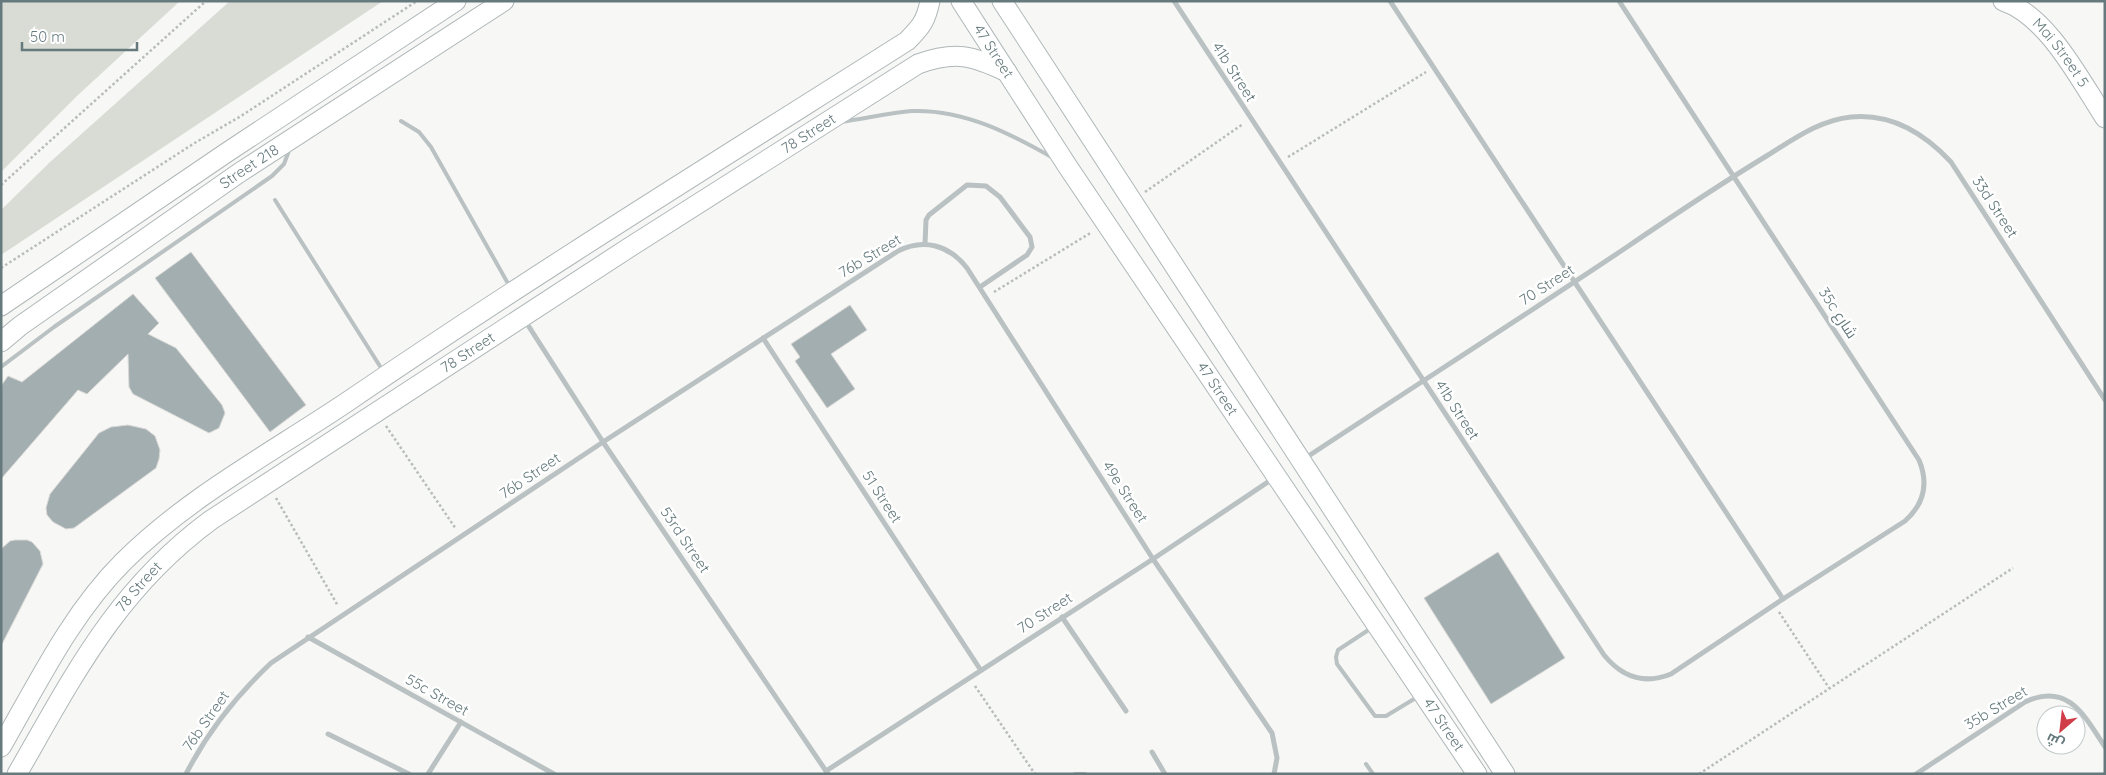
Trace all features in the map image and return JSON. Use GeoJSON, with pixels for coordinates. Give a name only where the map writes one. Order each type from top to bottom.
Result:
{"type":"FeatureCollection","features":[{"type":"Feature","properties":{"kind":"street"},"geometry":{"type":"LineString","coordinates":[[1,306],[226,153],[456,1]]}},
{"type":"Feature","properties":{"kind":"street","name":"Street 218"},"geometry":{"type":"LineString","coordinates":[[1,342],[20,326],[182,213],[290,140],[504,1]]}},
{"type":"Feature","properties":{"kind":"street","name":"78 Street"},"geometry":{"type":"LineString","coordinates":[[1,747],[76,618],[90,598],[123,562],[156,532],[191,506],[386,375],[616,225],[907,41],[920,28],[927,17],[930,1]]}},
{"type":"Feature","properties":{"kind":"street","name":"47 Street"},"geometry":{"type":"LineString","coordinates":[[960,1],[1068,167],[1477,774]]}},
{"type":"Feature","properties":{"kind":"street","name":"47 Street"},"geometry":{"type":"LineString","coordinates":[[1002,1],[1505,774]]}},
{"type":"Feature","properties":{"kind":"street","name":"41b Street"},"geometry":{"type":"LineString","coordinates":[[1174,1],[1604,655],[1618,671],[1634,678],[1650,680],[1671,674],[1782,599]]}},
{"type":"Feature","properties":{"kind":"street"},"geometry":{"type":"LineString","coordinates":[[1390,1],[1782,599]]}},
{"type":"Feature","properties":{"kind":"street","name":"35c شارع"},"geometry":{"type":"LineString","coordinates":[[1619,1],[1919,460],[1925,482],[1920,504],[1905,521],[1782,599]]}},
{"type":"Feature","properties":{"kind":"street","name":"Mai Street 5"},"geometry":{"type":"LineString","coordinates":[[2003,1],[2023,10],[2048,34],[2105,118]]}},
{"type":"Feature","properties":{"kind":"street","name":"78 Street"},"geometry":{"type":"LineString","coordinates":[[17,774],[90,648],[110,619],[139,584],[191,535],[630,248],[826,125],[918,64],[940,56],[961,55],[988,63],[1007,72]]}},
{"type":"Feature","properties":{"kind":"street","name":"33d Street"},"geometry":{"type":"LineString","coordinates":[[1808,131],[1828,122],[1851,117],[1874,117],[1896,122],[1917,132],[1936,145],[1951,162],[2105,400]]}},
{"type":"Feature","properties":{"kind":"street","name":"70 Street"},"geometry":{"type":"LineString","coordinates":[[1302,460],[1575,282],[1734,175],[1808,131]]}},
{"type":"Feature","properties":{"kind":"street"},"geometry":{"type":"LineString","coordinates":[[925,244],[926,220],[929,215],[967,185],[979,184],[996,192],[1030,237],[1032,246],[1027,254],[980,287]]}},
{"type":"Feature","properties":{"kind":"street","name":"76b Street"},"geometry":{"type":"LineString","coordinates":[[186,774],[200,746],[232,702],[271,663],[603,442],[898,251],[915,244],[925,244]]}},
{"type":"Feature","properties":{"kind":"street","name":"49e Street"},"geometry":{"type":"LineString","coordinates":[[925,244],[935,245],[954,253],[980,287],[1153,559],[1272,733],[1277,758],[1274,774]]}},
{"type":"Feature","properties":{"kind":"street"},"geometry":{"type":"LineString","coordinates":[[437,374],[431,369],[432,361],[467,334],[474,326],[477,317]]}},
{"type":"Feature","properties":{"kind":"street","name":"53rd Street"},"geometry":{"type":"LineString","coordinates":[[523,318],[603,442],[827,772]]}},
{"type":"Feature","properties":{"kind":"street","name":"51 Street"},"geometry":{"type":"LineString","coordinates":[[763,338],[980,670]]}},
{"type":"Feature","properties":{"kind":"street"},"geometry":{"type":"LineString","coordinates":[[268,484],[282,466],[352,416],[349,406],[344,404]]}},
{"type":"Feature","properties":{"kind":"street","name":"70 Street"},"geometry":{"type":"LineString","coordinates":[[827,772],[1277,476]]}},
{"type":"Feature","properties":{"kind":"street"},"geometry":{"type":"LineString","coordinates":[[1062,617],[1126,711]]}},
{"type":"Feature","properties":{"kind":"street","name":"55c Street"},"geometry":{"type":"LineString","coordinates":[[308,638],[554,774]]}},
{"type":"Feature","properties":{"kind":"street","name":"35b Street"},"geometry":{"type":"LineString","coordinates":[[1916,774],[2025,702],[2047,695],[2069,701],[2078,708],[2105,746]]}},
{"type":"Feature","properties":{"kind":"street"},"geometry":{"type":"LineString","coordinates":[[428,774],[461,722]]}},
{"type":"Feature","properties":{"kind":"street"},"geometry":{"type":"LineString","coordinates":[[328,734],[409,774]]}},
{"type":"Feature","properties":{"kind":"street"},"geometry":{"type":"LineString","coordinates":[[1152,752],[1165,774]]}},
{"type":"Feature","properties":{"kind":"lane"},"geometry":{"type":"LineString","coordinates":[[826,125],[911,111],[937,111],[981,122],[1003,131],[1068,167]]}},
{"type":"Feature","properties":{"kind":"lane"},"geometry":{"type":"LineString","coordinates":[[401,121],[419,132],[431,146],[513,293]]}},
{"type":"Feature","properties":{"kind":"lane"},"geometry":{"type":"LineString","coordinates":[[1,367],[54,327],[272,176],[284,164],[290,140]]}},
{"type":"Feature","properties":{"kind":"lane"},"geometry":{"type":"LineString","coordinates":[[275,200],[386,375]]}},
{"type":"Feature","properties":{"kind":"lane"},"geometry":{"type":"LineString","coordinates":[[1376,624],[1338,650],[1337,664],[1369,711],[1375,716],[1386,716],[1423,694]]}},
{"type":"Feature","properties":{"kind":"lane"},"geometry":{"type":"LineString","coordinates":[[1366,764],[1373,774]]}},
{"type":"Feature","properties":{"kind":"lane"},"geometry":{"type":"LineString","coordinates":[[1075,774],[1085,774]]}},
{"type":"Feature","properties":{"kind":"path"},"geometry":{"type":"LineString","coordinates":[[1,185],[206,1]]}},
{"type":"Feature","properties":{"kind":"path"},"geometry":{"type":"LineString","coordinates":[[1,268],[193,144],[242,116],[417,1]]}},
{"type":"Feature","properties":{"kind":"path"},"geometry":{"type":"LineString","coordinates":[[1279,162],[1433,67]]}},
{"type":"Feature","properties":{"kind":"path"},"geometry":{"type":"LineString","coordinates":[[1132,201],[1250,118]]}},
{"type":"Feature","properties":{"kind":"path"},"geometry":{"type":"LineString","coordinates":[[986,297],[1106,223]]}},
{"type":"Feature","properties":{"kind":"path"},"geometry":{"type":"LineString","coordinates":[[378,413],[460,536]]}},
{"type":"Feature","properties":{"kind":"path"},"geometry":{"type":"LineString","coordinates":[[268,484],[342,614]]}},
{"type":"Feature","properties":{"kind":"path"},"geometry":{"type":"LineString","coordinates":[[1698,774],[2013,568]]}},
{"type":"Feature","properties":{"kind":"path"},"geometry":{"type":"LineString","coordinates":[[1774,604],[1829,688]]}},
{"type":"Feature","properties":{"kind":"path"},"geometry":{"type":"LineString","coordinates":[[969,677],[1035,774]]}},
{"type":"Feature","properties":{"kind":"shaded area"},"geometry":{"type":"Polygon","coordinates":[[[1,1],[180,1],[78,95],[1,172],[1,1]]]}},
{"type":"Feature","properties":{"kind":"shaded area"},"geometry":{"type":"Polygon","coordinates":[[[230,1],[383,1],[1,255],[1,210],[49,163],[230,1]]]}},
{"type":"Feature","properties":{"kind":"building"},"geometry":{"type":"Polygon","coordinates":[[[191,252],[306,405],[270,432],[155,278],[191,252]]]}},
{"type":"Feature","properties":{"kind":"building"},"geometry":{"type":"Polygon","coordinates":[[[133,294],[159,323],[148,334],[176,348],[222,405],[225,413],[219,428],[209,433],[133,394],[129,387],[128,354],[87,394],[78,390],[1,479],[1,386],[8,376],[22,382],[133,294]]]}},
{"type":"Feature","properties":{"kind":"building"},"geometry":{"type":"Polygon","coordinates":[[[850,305],[867,330],[831,354],[855,389],[827,408],[795,361],[800,357],[791,344],[850,305]]]}},
{"type":"Feature","properties":{"kind":"building"},"geometry":{"type":"Polygon","coordinates":[[[128,425],[146,429],[155,436],[160,450],[156,468],[74,528],[66,529],[53,522],[47,515],[46,508],[50,494],[99,433],[111,427],[128,425]]]}},
{"type":"Feature","properties":{"kind":"building"},"geometry":{"type":"Polygon","coordinates":[[[10,541],[32,542],[40,551],[43,564],[1,646],[1,549],[10,541]]]}},
{"type":"Feature","properties":{"kind":"building"},"geometry":{"type":"Polygon","coordinates":[[[1498,552],[1565,658],[1491,704],[1424,598],[1498,552]]]}}]}
